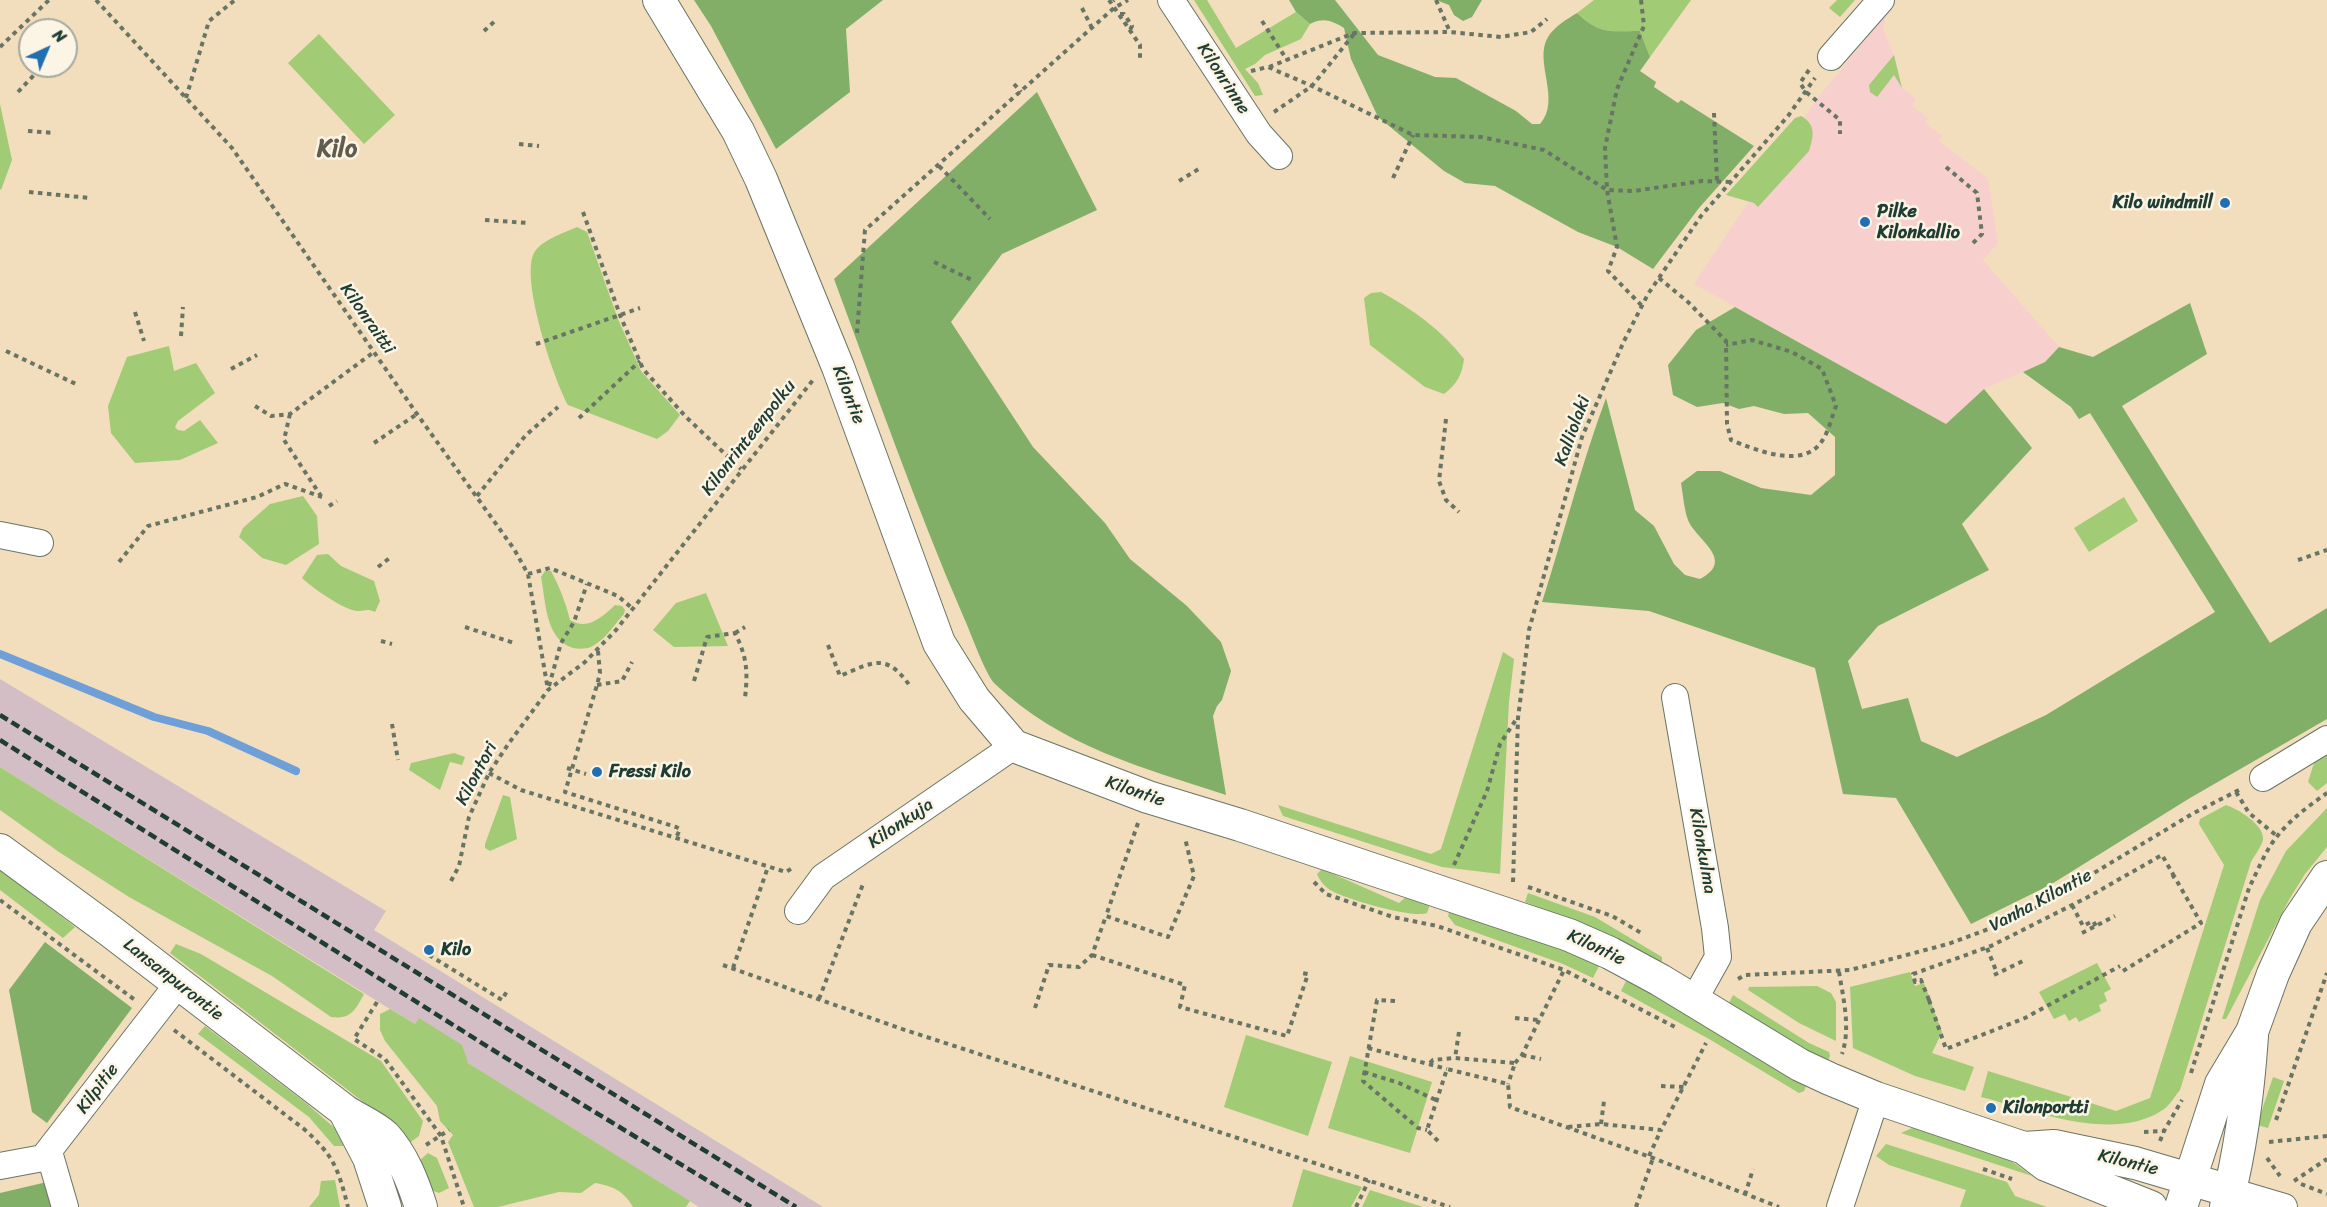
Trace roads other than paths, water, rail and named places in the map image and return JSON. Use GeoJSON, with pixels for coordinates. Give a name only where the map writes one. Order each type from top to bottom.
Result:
{"type":"FeatureCollection","features":[{"type":"Feature","properties":{"kind":"street","name":"Kilontie"},"geometry":{"type":"LineString","coordinates":[[659,0],[738,131],[761,179],[838,367],[939,643],[974,699],[1014,746],[1162,802],[1304,846],[1569,935],[1610,953],[1710,986],[1800,1065],[1876,1098],[2024,1148],[2046,1165],[2151,1207]]}},
{"type":"Feature","properties":{"kind":"street","name":"Kilonrinne"},"geometry":{"type":"LineString","coordinates":[[1171,0],[1259,134],[1279,156]]}},
{"type":"Feature","properties":{"kind":"street"},"geometry":{"type":"LineString","coordinates":[[1831,57],[1881,0]]}},
{"type":"Feature","properties":{"kind":"street"},"geometry":{"type":"LineString","coordinates":[[0,535],[40,543]]}},
{"type":"Feature","properties":{"kind":"street","name":"Kilonkulma"},"geometry":{"type":"LineString","coordinates":[[1675,697],[1716,928],[1718,957],[1710,986]]}},
{"type":"Feature","properties":{"kind":"street"},"geometry":{"type":"LineString","coordinates":[[2263,778],[2327,739]]}},
{"type":"Feature","properties":{"kind":"street","name":"Kilonkuja"},"geometry":{"type":"LineString","coordinates":[[798,911],[823,877],[1014,746]]}},
{"type":"Feature","properties":{"kind":"street","name":"Lansanpurontie"},"geometry":{"type":"LineString","coordinates":[[0,850],[345,1111],[384,1135],[402,1159],[421,1207]]}},
{"type":"Feature","properties":{"kind":"street"},"geometry":{"type":"LineString","coordinates":[[2185,1193],[2221,1084],[2252,1032],[2273,974],[2296,923],[2327,877]]}},
{"type":"Feature","properties":{"kind":"street","name":"Kilpitie"},"geometry":{"type":"LineString","coordinates":[[49,1152],[178,984]]}},
{"type":"Feature","properties":{"kind":"street"},"geometry":{"type":"LineString","coordinates":[[2252,1032],[2248,1101],[2228,1199],[2284,1207]]}},
{"type":"Feature","properties":{"kind":"street"},"geometry":{"type":"LineString","coordinates":[[1840,1207],[1876,1098]]}},
{"type":"Feature","properties":{"kind":"street","name":"Lansanpurontie"},"geometry":{"type":"LineString","coordinates":[[345,1111],[369,1158],[385,1207]]}},
{"type":"Feature","properties":{"kind":"street","name":"Kilontie"},"geometry":{"type":"LineString","coordinates":[[2024,1148],[2054,1146],[2151,1168],[2185,1193],[2228,1199]]}},
{"type":"Feature","properties":{"kind":"street"},"geometry":{"type":"LineString","coordinates":[[0,1166],[43,1158],[49,1152],[65,1207]]}},
{"type":"Feature","properties":{"kind":"waterway"},"geometry":{"type":"LineString","coordinates":[[0,654],[154,717],[208,731],[296,771]]}},
{"type":"Feature","properties":{"kind":"railway"},"geometry":{"type":"LineString","coordinates":[[0,715],[796,1207]]}},
{"type":"Feature","properties":{"kind":"railway"},"geometry":{"type":"LineString","coordinates":[[0,740],[501,1055],[751,1207]]}},
{"type":"Feature","properties":{"kind":"place","name":"Kilo windmill"},"geometry":{"type":"Point","coordinates":[2225,203]}},
{"type":"Feature","properties":{"kind":"place","name":"Pilke Kilonkallio"},"geometry":{"type":"Point","coordinates":[1865,222]}},
{"type":"Feature","properties":{"kind":"place","name":"Fressi Kilo"},"geometry":{"type":"Point","coordinates":[597,772]}},
{"type":"Feature","properties":{"kind":"place","name":"Kilo"},"geometry":{"type":"Point","coordinates":[429,950]}},
{"type":"Feature","properties":{"kind":"place","name":"Kilonportti"},"geometry":{"type":"Point","coordinates":[1991,1108]}},
{"type":"Feature","properties":{"kind":"district","name":"Kilo"},"geometry":{"type":"Point","coordinates":[337,150]}}]}
